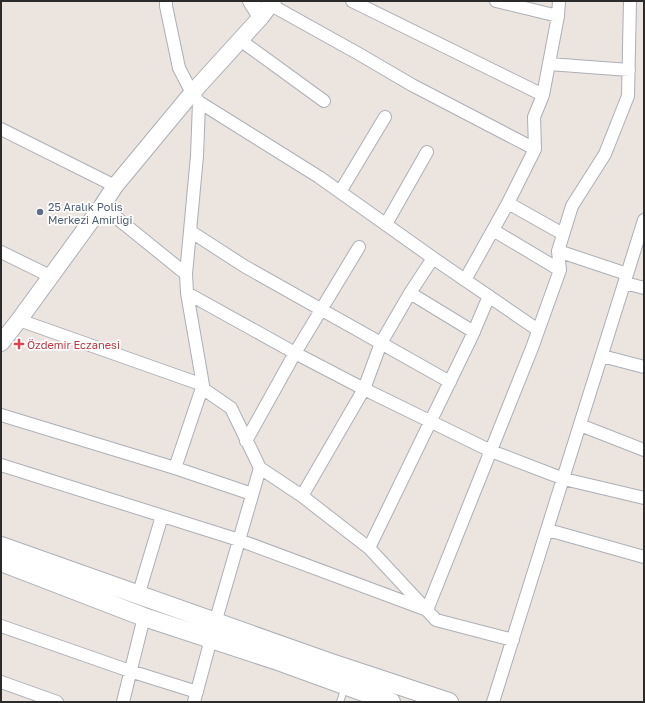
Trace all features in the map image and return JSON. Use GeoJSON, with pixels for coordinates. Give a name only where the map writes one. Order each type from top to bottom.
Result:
{"type":"FeatureCollection","features":[{"type":"Feature","properties":{"kind":"main road"},"geometry":{"type":"LineString","coordinates":[[1,546],[138,596],[281,662],[343,694],[391,702]]}},
{"type":"Feature","properties":{"kind":"main road"},"geometry":{"type":"LineString","coordinates":[[1,562],[144,617],[213,631],[338,666],[449,702]]}},
{"type":"Feature","properties":{"kind":"street"},"geometry":{"type":"LineString","coordinates":[[166,1],[179,68],[196,97],[319,177],[464,280],[538,330]]}},
{"type":"Feature","properties":{"kind":"street"},"geometry":{"type":"LineString","coordinates":[[251,1],[261,17]]}},
{"type":"Feature","properties":{"kind":"street"},"geometry":{"type":"LineString","coordinates":[[352,1],[543,95]]}},
{"type":"Feature","properties":{"kind":"street"},"geometry":{"type":"LineString","coordinates":[[496,1],[558,16]]}},
{"type":"Feature","properties":{"kind":"street"},"geometry":{"type":"LineString","coordinates":[[464,280],[508,203],[534,149],[534,117],[543,95],[558,16],[559,1]]}},
{"type":"Feature","properties":{"kind":"street"},"geometry":{"type":"LineString","coordinates":[[427,610],[491,451],[560,270],[558,251],[572,206],[605,154],[628,96],[630,1]]}},
{"type":"Feature","properties":{"kind":"street"},"geometry":{"type":"LineString","coordinates":[[1,343],[102,206],[115,186],[196,97],[240,40],[272,3],[412,85],[534,149]]}},
{"type":"Feature","properties":{"kind":"street"},"geometry":{"type":"LineString","coordinates":[[240,40],[324,101]]}},
{"type":"Feature","properties":{"kind":"street"},"geometry":{"type":"LineString","coordinates":[[549,64],[629,70]]}},
{"type":"Feature","properties":{"kind":"street"},"geometry":{"type":"LineString","coordinates":[[175,468],[202,386],[187,293],[186,274],[197,156],[196,97]]}},
{"type":"Feature","properties":{"kind":"street"},"geometry":{"type":"LineString","coordinates":[[340,192],[385,117]]}},
{"type":"Feature","properties":{"kind":"street"},"geometry":{"type":"LineString","coordinates":[[1,129],[115,186]]}},
{"type":"Feature","properties":{"kind":"street"},"geometry":{"type":"LineString","coordinates":[[386,224],[427,152]]}},
{"type":"Feature","properties":{"kind":"street"},"geometry":{"type":"LineString","coordinates":[[508,203],[563,234]]}},
{"type":"Feature","properties":{"kind":"street"},"geometry":{"type":"LineString","coordinates":[[102,206],[186,274]]}},
{"type":"Feature","properties":{"kind":"street"},"geometry":{"type":"LineString","coordinates":[[493,702],[626,279],[639,252],[644,220]]}},
{"type":"Feature","properties":{"kind":"street"},"geometry":{"type":"LineString","coordinates":[[493,230],[560,270]]}},
{"type":"Feature","properties":{"kind":"street"},"geometry":{"type":"LineString","coordinates":[[190,231],[244,266],[450,382]]}},
{"type":"Feature","properties":{"kind":"street"},"geometry":{"type":"LineString","coordinates":[[246,441],[295,353],[359,247]]}},
{"type":"Feature","properties":{"kind":"street"},"geometry":{"type":"LineString","coordinates":[[558,251],[644,288]]}},
{"type":"Feature","properties":{"kind":"street"},"geometry":{"type":"LineString","coordinates":[[1,252],[50,276]]}},
{"type":"Feature","properties":{"kind":"street"},"geometry":{"type":"LineString","coordinates":[[302,496],[364,390],[381,342],[433,258]]}},
{"type":"Feature","properties":{"kind":"street"},"geometry":{"type":"LineString","coordinates":[[187,293],[364,390],[491,451],[564,479],[644,498]]}},
{"type":"Feature","properties":{"kind":"street"},"geometry":{"type":"LineString","coordinates":[[410,293],[474,332]]}},
{"type":"Feature","properties":{"kind":"street"},"geometry":{"type":"LineString","coordinates":[[369,548],[474,332],[489,296]]}},
{"type":"Feature","properties":{"kind":"street"},"geometry":{"type":"LineString","coordinates":[[19,320],[202,386],[231,408],[260,468],[302,496],[369,548],[436,620],[513,640]]}},
{"type":"Feature","properties":{"kind":"street"},"geometry":{"type":"LineString","coordinates":[[602,356],[644,367]]}},
{"type":"Feature","properties":{"kind":"street"},"geometry":{"type":"LineString","coordinates":[[1,415],[175,468],[252,494]]}},
{"type":"Feature","properties":{"kind":"street"},"geometry":{"type":"LineString","coordinates":[[580,425],[644,450]]}},
{"type":"Feature","properties":{"kind":"street"},"geometry":{"type":"LineString","coordinates":[[1,466],[239,540],[427,610]]}},
{"type":"Feature","properties":{"kind":"street"},"geometry":{"type":"LineString","coordinates":[[1,626],[130,671],[196,697],[213,631],[260,468]]}},
{"type":"Feature","properties":{"kind":"street"},"geometry":{"type":"LineString","coordinates":[[138,596],[162,516]]}},
{"type":"Feature","properties":{"kind":"street"},"geometry":{"type":"LineString","coordinates":[[548,530],[644,557]]}},
{"type":"Feature","properties":{"kind":"street"},"geometry":{"type":"LineString","coordinates":[[123,702],[144,617]]}},
{"type":"Feature","properties":{"kind":"street"},"geometry":{"type":"LineString","coordinates":[[1,682],[57,702]]}},
{"type":"Feature","properties":{"kind":"place","name":"25 Aralık Polis Merkezi Amirliği"},"geometry":{"type":"Point","coordinates":[40,212]}},
{"type":"Feature","properties":{"kind":"place","name":"Özdemir Eczanesi"},"geometry":{"type":"Point","coordinates":[19,344]}}]}
